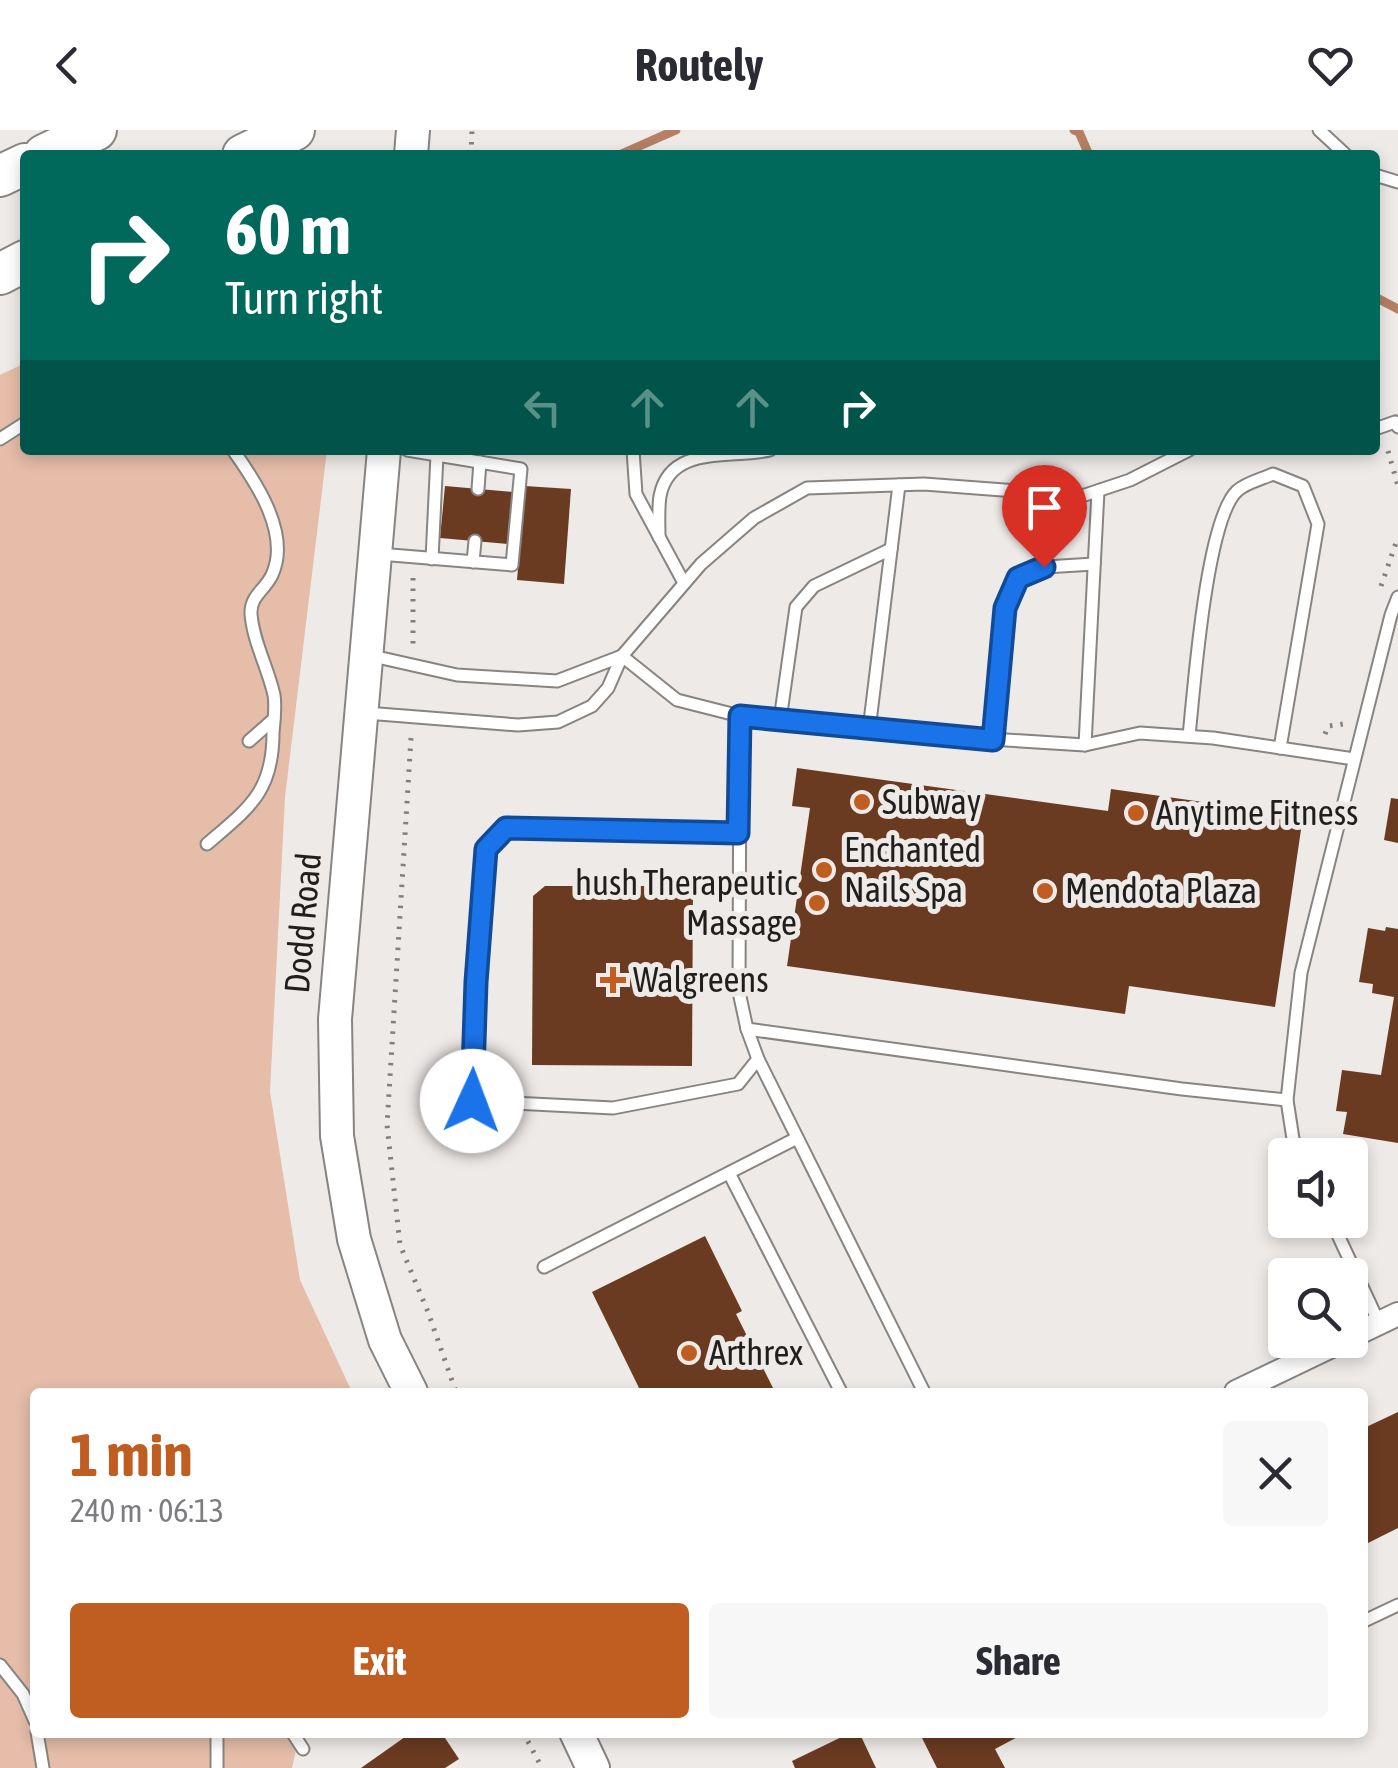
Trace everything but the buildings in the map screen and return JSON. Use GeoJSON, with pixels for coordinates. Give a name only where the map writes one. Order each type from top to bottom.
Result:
{"type":"FeatureCollection","features":[{"type":"Feature","properties":{"kind":"highway"},"geometry":{"type":"LineString","coordinates":[[54,150],[96,130]]}},
{"type":"Feature","properties":{"kind":"highway"},"geometry":{"type":"LineString","coordinates":[[253,150],[294,130]]}},
{"type":"Feature","properties":{"kind":"main road","name":"Dodd Road"},"geometry":{"type":"LineString","coordinates":[[384,455],[335,1018],[337,1136],[354,1239],[385,1340],[408,1388]]}},
{"type":"Feature","properties":{"kind":"main road"},"geometry":{"type":"LineString","coordinates":[[579,1738],[593,1768]]}},
{"type":"Feature","properties":{"kind":"street"},"geometry":{"type":"LineString","coordinates":[[1244,1388],[1307,1358]]}},
{"type":"Feature","properties":{"kind":"lane"},"geometry":{"type":"LineString","coordinates":[[1319,130],[1341,150]]}},
{"type":"Feature","properties":{"kind":"lane"},"geometry":{"type":"LineString","coordinates":[[206,844],[250,806],[264,788],[273,758],[275,698],[251,612],[255,594],[275,569],[277,546],[256,482],[236,455]]}},
{"type":"Feature","properties":{"kind":"lane"},"geometry":{"type":"LineString","coordinates":[[374,554],[512,566],[521,469],[438,455],[432,559]]}},
{"type":"Feature","properties":{"kind":"lane"},"geometry":{"type":"LineString","coordinates":[[633,455],[636,494],[684,584]]}},
{"type":"Feature","properties":{"kind":"lane"},"geometry":{"type":"LineString","coordinates":[[659,537],[660,496],[668,474],[683,461],[702,456],[748,455]]}},
{"type":"Feature","properties":{"kind":"lane"},"geometry":{"type":"LineString","coordinates":[[362,713],[518,725],[558,722],[592,706],[608,688],[622,656],[701,564],[754,518],[807,488],[900,484],[1082,496],[1130,480],[1179,455]]}},
{"type":"Feature","properties":{"kind":"lane"},"geometry":{"type":"LineString","coordinates":[[478,489],[480,462]]}},
{"type":"Feature","properties":{"kind":"lane"},"geometry":{"type":"LineString","coordinates":[[1189,736],[1202,615],[1221,517],[1238,490],[1273,474],[1303,486],[1318,524],[1280,748]]}},
{"type":"Feature","properties":{"kind":"lane"},"geometry":{"type":"LineString","coordinates":[[869,730],[900,484]]}},
{"type":"Feature","properties":{"kind":"lane"},"geometry":{"type":"LineString","coordinates":[[1085,746],[1098,491]]}},
{"type":"Feature","properties":{"kind":"lane"},"geometry":{"type":"LineString","coordinates":[[474,562],[475,541]]}},
{"type":"Feature","properties":{"kind":"lane"},"geometry":{"type":"LineString","coordinates":[[780,720],[796,606],[814,586],[892,549]]}},
{"type":"Feature","properties":{"kind":"lane"},"geometry":{"type":"LineString","coordinates":[[993,740],[1005,608],[1018,578],[1044,567],[1094,564]]}},
{"type":"Feature","properties":{"kind":"lane"},"geometry":{"type":"LineString","coordinates":[[1292,1138],[1287,1100],[1301,973],[1398,597]]}},
{"type":"Feature","properties":{"kind":"lane"},"geometry":{"type":"LineString","coordinates":[[364,654],[457,675],[557,681],[622,656]]}},
{"type":"Feature","properties":{"kind":"lane"},"geometry":{"type":"LineString","coordinates":[[622,656],[677,700],[740,716],[1085,746],[1140,733],[1189,736],[1354,759]]}},
{"type":"Feature","properties":{"kind":"lane"},"geometry":{"type":"LineString","coordinates":[[740,716],[740,992],[748,1029],[758,1059],[918,1388]]}},
{"type":"Feature","properties":{"kind":"lane"},"geometry":{"type":"LineString","coordinates":[[249,741],[274,719]]}},
{"type":"Feature","properties":{"kind":"lane"},"geometry":{"type":"LineString","coordinates":[[738,833],[506,828],[486,849],[472,1101],[613,1108],[738,1084],[758,1059]]}},
{"type":"Feature","properties":{"kind":"lane"},"geometry":{"type":"LineString","coordinates":[[748,1029],[1287,1100]]}},
{"type":"Feature","properties":{"kind":"lane"},"geometry":{"type":"LineString","coordinates":[[544,1267],[797,1138]]}},
{"type":"Feature","properties":{"kind":"lane"},"geometry":{"type":"LineString","coordinates":[[730,1173],[840,1388]]}},
{"type":"Feature","properties":{"kind":"lane"},"geometry":{"type":"LineString","coordinates":[[1342,1238],[1389,1319]]}},
{"type":"Feature","properties":{"kind":"lane"},"geometry":{"type":"LineString","coordinates":[[1368,1619],[1398,1605]]}},
{"type":"Feature","properties":{"kind":"lane"},"geometry":{"type":"LineString","coordinates":[[1,1669],[30,1711]]}},
{"type":"Feature","properties":{"kind":"lane"},"geometry":{"type":"LineString","coordinates":[[38,1738],[43,1768]]}},
{"type":"Feature","properties":{"kind":"lane"},"geometry":{"type":"LineString","coordinates":[[217,1768],[218,1738]]}},
{"type":"Feature","properties":{"kind":"lane"},"geometry":{"type":"LineString","coordinates":[[296,1738],[303,1750]]}},
{"type":"Feature","properties":{"kind":"path"},"geometry":{"type":"LineString","coordinates":[[1388,451],[1398,486]]}},
{"type":"Feature","properties":{"kind":"path"},"geometry":{"type":"LineString","coordinates":[[413,665],[414,558]]}},
{"type":"Feature","properties":{"kind":"path"},"geometry":{"type":"LineString","coordinates":[[412,717],[387,1125],[400,1246],[455,1388]]}},
{"type":"Feature","properties":{"kind":"path"},"geometry":{"type":"LineString","coordinates":[[527,1738],[542,1768]]}},
{"type":"Feature","properties":{"kind":"shaded area"},"geometry":{"type":"Polygon","coordinates":[[[20,365],[20,455],[326,455],[285,797],[270,1092],[300,1280],[350,1388],[30,1388],[30,1738],[303,1738],[297,1745],[292,1768],[0,1768],[0,375],[20,365]]]}},
{"type":"Feature","properties":{"kind":"waterway"},"geometry":{"type":"LineString","coordinates":[[630,150],[676,130]]}},
{"type":"Feature","properties":{"kind":"waterway"},"geometry":{"type":"LineString","coordinates":[[1074,130],[1079,132],[1087,150]]}},
{"type":"Feature","properties":{"kind":"waterway"},"geometry":{"type":"LineString","coordinates":[[1380,300],[1398,309]]}},
{"type":"Feature","properties":{"kind":"place","name":"Subway"},"geometry":{"type":"Point","coordinates":[862,802]}},
{"type":"Feature","properties":{"kind":"place","name":"Anytime Fitness"},"geometry":{"type":"Point","coordinates":[1136,813]}},
{"type":"Feature","properties":{"kind":"place","name":"Enchanted Nails Spa"},"geometry":{"type":"Point","coordinates":[824,870]}},
{"type":"Feature","properties":{"kind":"place","name":"Mendota Plaza"},"geometry":{"type":"Point","coordinates":[1045,891]}},
{"type":"Feature","properties":{"kind":"place","name":"hush Therapeutic Massage"},"geometry":{"type":"Point","coordinates":[817,903]}},
{"type":"Feature","properties":{"kind":"place","name":"Walgreens"},"geometry":{"type":"Point","coordinates":[613,980]}},
{"type":"Feature","properties":{"kind":"place","name":"Arthrex"},"geometry":{"type":"Point","coordinates":[689,1353]}},
{"type":"Feature","properties":{"kind":"route"},"geometry":{"type":"LineString","coordinates":[[472,1101],[486,849],[506,828],[738,833],[740,716],[993,740],[1005,608],[1018,578],[1044,567]]}}]}
